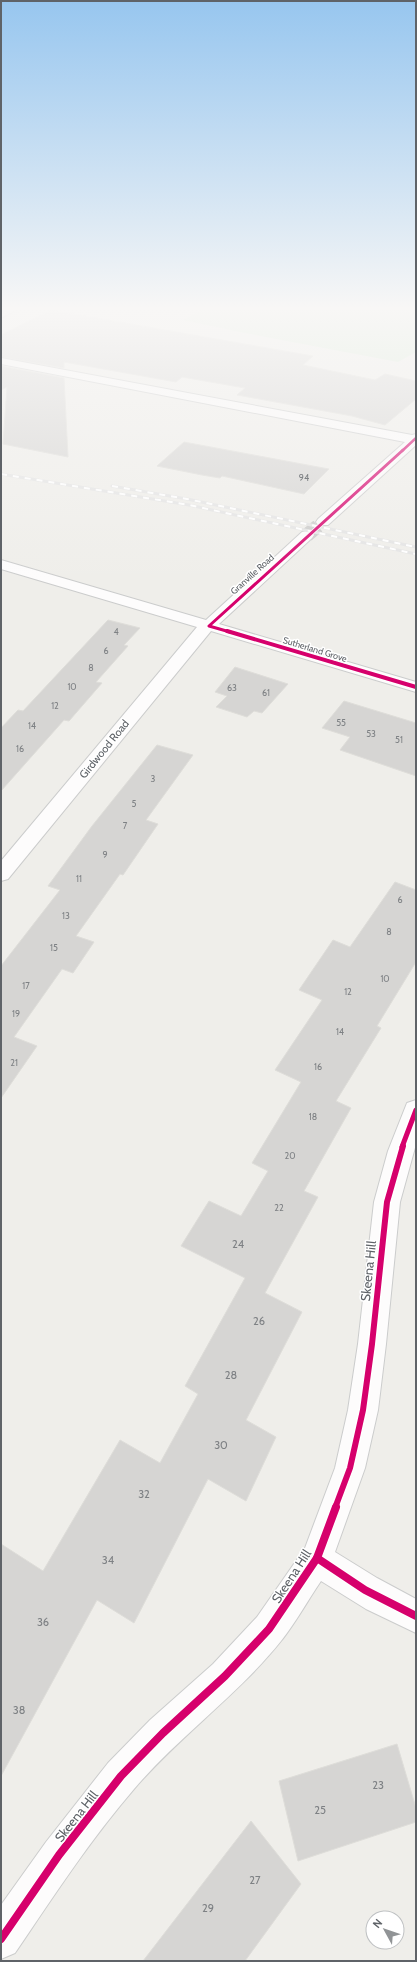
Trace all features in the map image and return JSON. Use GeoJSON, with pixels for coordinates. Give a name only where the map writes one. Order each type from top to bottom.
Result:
{"type":"FeatureCollection","features":[{"type":"Feature","properties":{"kind":"street"},"geometry":{"type":"LineString","coordinates":[[173,398],[416,439]]}},
{"type":"Feature","properties":{"kind":"street"},"geometry":{"type":"LineString","coordinates":[[323,522],[416,439]]}},
{"type":"Feature","properties":{"kind":"street","name":"Granville Road"},"geometry":{"type":"LineString","coordinates":[[209,626],[307,535]]}},
{"type":"Feature","properties":{"kind":"street","name":"Sutherland Grove"},"geometry":{"type":"LineString","coordinates":[[1,564],[416,688]]}},
{"type":"Feature","properties":{"kind":"street","name":"Girdwood Road"},"geometry":{"type":"LineString","coordinates":[[1,874],[178,659],[199,634],[209,626]]}},
{"type":"Feature","properties":{"kind":"street","name":"Skeena Hill"},"geometry":{"type":"LineString","coordinates":[[1,1938],[59,1855],[120,1776],[163,1733],[225,1676],[269,1629],[317,1558],[352,1461],[363,1410],[372,1344],[387,1202],[401,1151],[416,1110]]}},
{"type":"Feature","properties":{"kind":"street"},"geometry":{"type":"LineString","coordinates":[[317,1558],[340,1575],[391,1605],[416,1616]]}},
{"type":"Feature","properties":{"kind":"building"},"geometry":{"type":"Polygon","coordinates":[[[6,398],[65,398],[68,457],[3,444],[6,398]]]}},
{"type":"Feature","properties":{"kind":"building"},"geometry":{"type":"Polygon","coordinates":[[[251,398],[416,398],[385,425],[352,416],[251,398]]]}},
{"type":"Feature","properties":{"kind":"building"},"geometry":{"type":"Polygon","coordinates":[[[184,442],[329,469],[304,494],[222,476],[220,478],[157,466],[184,442]]]}},
{"type":"Feature","properties":{"kind":"building"},"geometry":{"type":"Polygon","coordinates":[[[108,620],[140,628],[124,645],[128,646],[96,682],[102,683],[69,721],[64,720],[1,791],[1,728],[18,710],[23,711],[108,620]]]}},
{"type":"Feature","properties":{"kind":"building"},"geometry":{"type":"Polygon","coordinates":[[[235,667],[288,684],[262,713],[254,711],[247,717],[216,707],[227,696],[215,692],[235,667]]]}},
{"type":"Feature","properties":{"kind":"building"},"geometry":{"type":"Polygon","coordinates":[[[344,701],[416,723],[416,776],[340,750],[350,737],[322,728],[344,701]]]}},
{"type":"Feature","properties":{"kind":"building"},"geometry":{"type":"Polygon","coordinates":[[[157,745],[193,755],[146,820],[158,824],[123,875],[120,874],[76,936],[94,942],[73,973],[62,969],[14,1037],[37,1046],[1,1098],[1,966],[60,890],[48,886],[92,826],[157,745]]]}},
{"type":"Feature","properties":{"kind":"building"},"geometry":{"type":"Polygon","coordinates":[[[395,882],[416,890],[416,962],[377,1026],[381,1028],[336,1101],[351,1108],[304,1191],[318,1197],[265,1293],[302,1312],[246,1420],[276,1437],[246,1501],[208,1479],[134,1623],[97,1600],[1,1776],[1,1544],[43,1571],[120,1440],[160,1463],[198,1394],[185,1386],[245,1278],[181,1246],[209,1201],[241,1216],[268,1171],[252,1163],[301,1082],[275,1070],[322,1000],[299,990],[333,940],[350,947],[395,882]]]}},
{"type":"Feature","properties":{"kind":"building"},"geometry":{"type":"Polygon","coordinates":[[[397,1744],[416,1808],[416,1822],[298,1861],[279,1781],[397,1744]]]}},
{"type":"Feature","properties":{"kind":"building"},"geometry":{"type":"Polygon","coordinates":[[[251,1821],[301,1884],[245,1961],[143,1961],[251,1821]]]}},
{"type":"Feature","properties":{"kind":"tunnel"},"geometry":{"type":"LineString","coordinates":[[307,535],[323,522]]}},
{"type":"Feature","properties":{"kind":"railway"},"geometry":{"type":"LineString","coordinates":[[1,474],[189,505],[416,554]]}},
{"type":"Feature","properties":{"kind":"railway"},"geometry":{"type":"LineString","coordinates":[[112,486],[187,499],[416,547]]}},
{"type":"Feature","properties":{"kind":"cycle path"},"geometry":{"type":"LineString","coordinates":[[416,438],[209,626],[416,687]]}},
{"type":"Feature","properties":{"kind":"cycle path"},"geometry":{"type":"LineString","coordinates":[[1,1939],[59,1855],[121,1776],[163,1733],[225,1676],[269,1629],[317,1558],[350,1468],[363,1410],[372,1344],[387,1202],[401,1151],[416,1110]]}},
{"type":"Feature","properties":{"kind":"cycle path"},"geometry":{"type":"LineString","coordinates":[[317,1558],[365,1590],[416,1616]]}}]}
